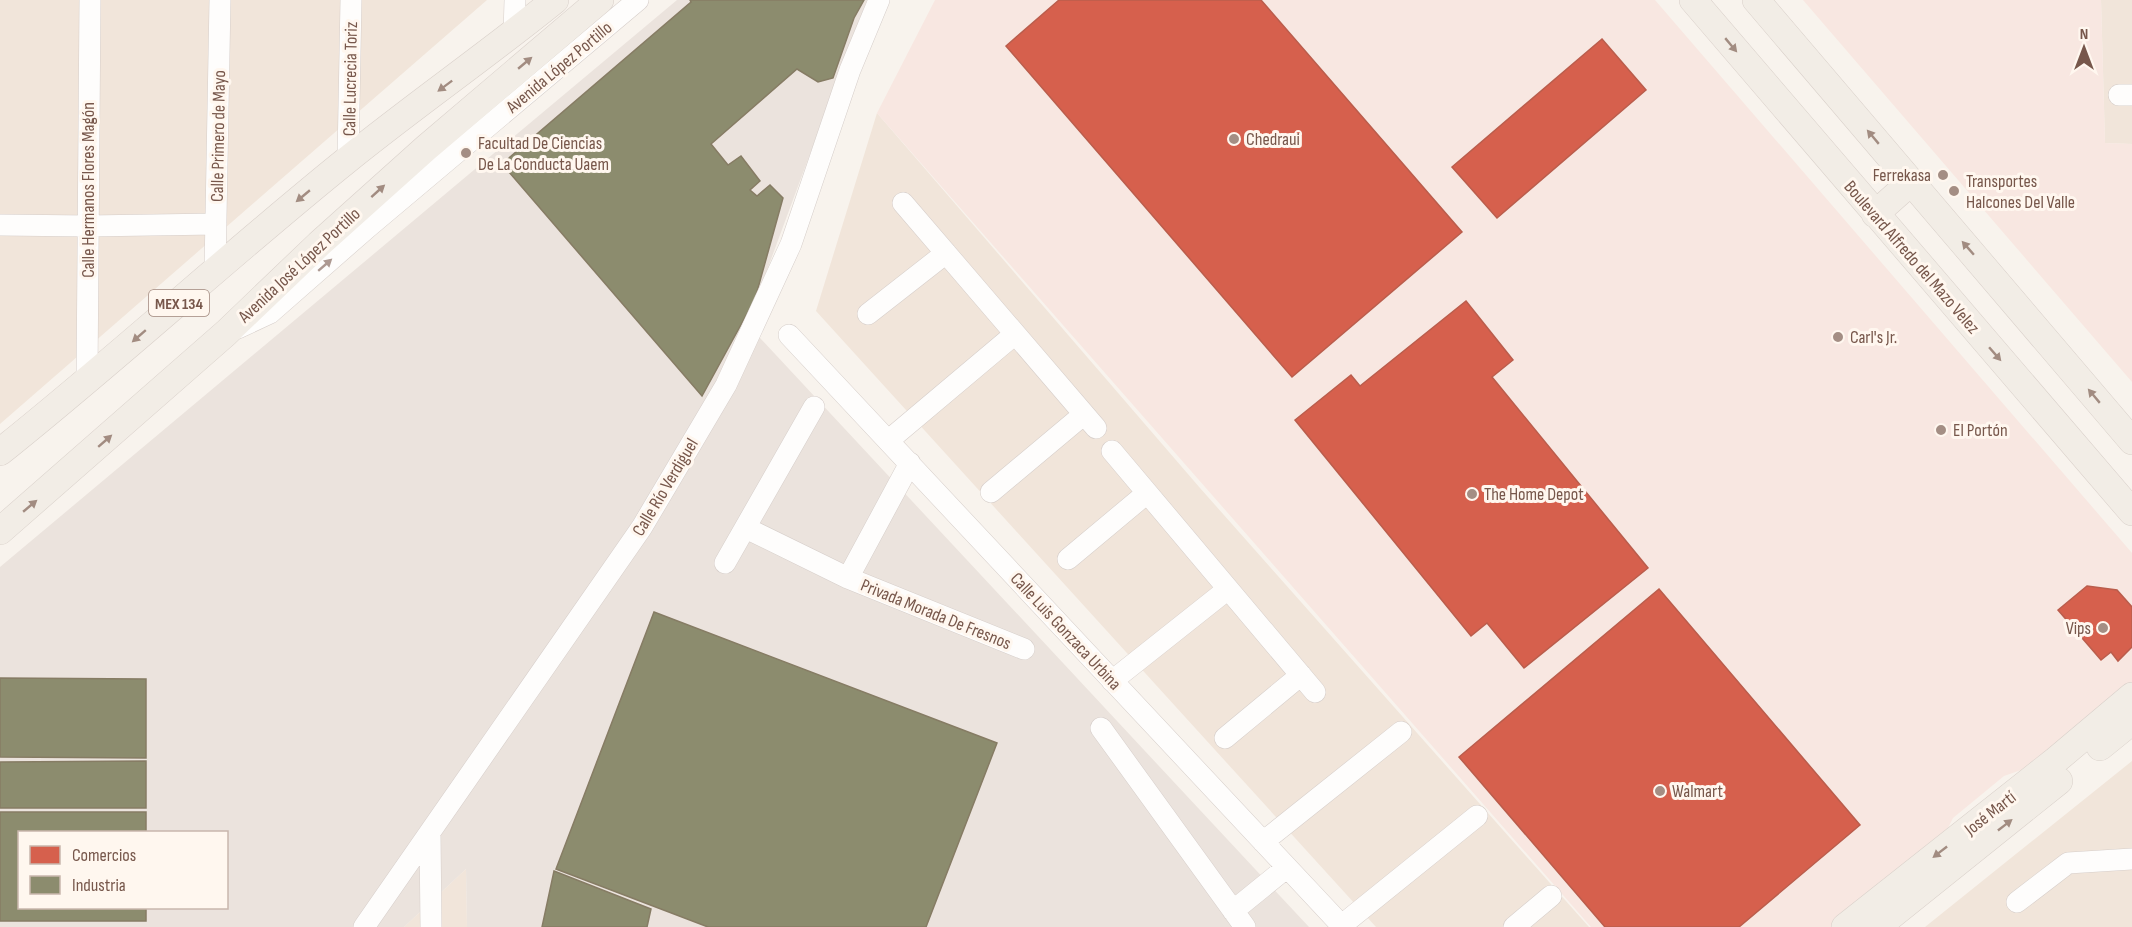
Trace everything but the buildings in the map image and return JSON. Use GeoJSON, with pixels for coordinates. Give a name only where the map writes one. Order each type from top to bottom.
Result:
{"type":"FeatureCollection","features":[{"type":"Feature","properties":{"kind":"main road","name":"Avenida José López Portillo"},"geometry":{"type":"LineString","coordinates":[[0,531],[226,333],[319,244],[426,148],[600,0]]}},
{"type":"Feature","properties":{"kind":"main road","name":"Boulevard Alfredo del Mazo Velez"},"geometry":{"type":"LineString","coordinates":[[1693,0],[2132,512]]}},
{"type":"Feature","properties":{"kind":"main road"},"geometry":{"type":"LineString","coordinates":[[1756,0],[2132,441]]}},
{"type":"Feature","properties":{"kind":"main road","name":"MEX 134"},"geometry":{"type":"LineString","coordinates":[[0,452],[87,381],[250,239],[348,158],[514,34],[548,4]]}},
{"type":"Feature","properties":{"kind":"main road"},"geometry":{"type":"LineString","coordinates":[[1875,214],[1911,182]]}},
{"type":"Feature","properties":{"kind":"main road","name":"José Martí"},"geometry":{"type":"LineString","coordinates":[[1845,927],[2056,760],[2132,696]]}},
{"type":"Feature","properties":{"kind":"main road","name":"José Martí"},"geometry":{"type":"LineString","coordinates":[[1877,927],[2132,721]]}},
{"type":"Feature","properties":{"kind":"street","name":"Calle Hermanos Flores Magón"},"geometry":{"type":"LineString","coordinates":[[87,381],[90,0]]}},
{"type":"Feature","properties":{"kind":"street","name":"Calle Primero de Mayo"},"geometry":{"type":"LineString","coordinates":[[215,271],[220,0]]}},
{"type":"Feature","properties":{"kind":"street","name":"Calle Lucrecia Toriz"},"geometry":{"type":"LineString","coordinates":[[348,158],[351,0]]}},
{"type":"Feature","properties":{"kind":"street"},"geometry":{"type":"LineString","coordinates":[[514,34],[515,0]]}},
{"type":"Feature","properties":{"kind":"street","name":"Avenida López Portillo"},"geometry":{"type":"LineString","coordinates":[[226,333],[270,313],[367,228],[638,0]]}},
{"type":"Feature","properties":{"kind":"street","name":"Calle Río Verdiguel"},"geometry":{"type":"LineString","coordinates":[[364,927],[642,527],[726,385],[791,244],[850,70],[879,0]]}},
{"type":"Feature","properties":{"kind":"street"},"geometry":{"type":"LineString","coordinates":[[903,203],[1090,422],[991,492]]}},
{"type":"Feature","properties":{"kind":"street"},"geometry":{"type":"LineString","coordinates":[[0,225],[216,224]]}},
{"type":"Feature","properties":{"kind":"street"},"geometry":{"type":"LineString","coordinates":[[868,314],[946,253]]}},
{"type":"Feature","properties":{"kind":"street"},"geometry":{"type":"LineString","coordinates":[[889,440],[1015,334]]}},
{"type":"Feature","properties":{"kind":"street","name":"Calle Luis Gonzaca Urbina"},"geometry":{"type":"LineString","coordinates":[[789,335],[1342,926]]}},
{"type":"Feature","properties":{"kind":"street"},"geometry":{"type":"LineString","coordinates":[[725,563],[814,407]]}},
{"type":"Feature","properties":{"kind":"street"},"geometry":{"type":"LineString","coordinates":[[1112,452],[1315,692]]}},
{"type":"Feature","properties":{"kind":"street","name":"Privada Morada De Fresnos"},"geometry":{"type":"LineString","coordinates":[[848,578],[910,463]]}},
{"type":"Feature","properties":{"kind":"street"},"geometry":{"type":"LineString","coordinates":[[1068,559],[1148,493]]}},
{"type":"Feature","properties":{"kind":"street","name":"Privada Morada De Fresnos"},"geometry":{"type":"LineString","coordinates":[[746,528],[848,578],[1024,649]]}},
{"type":"Feature","properties":{"kind":"street"},"geometry":{"type":"LineString","coordinates":[[1112,681],[1228,589]]}},
{"type":"Feature","properties":{"kind":"street"},"geometry":{"type":"LineString","coordinates":[[1225,738],[1301,675]]}},
{"type":"Feature","properties":{"kind":"street"},"geometry":{"type":"LineString","coordinates":[[1101,728],[1239,919],[1286,868]]}},
{"type":"Feature","properties":{"kind":"street"},"geometry":{"type":"LineString","coordinates":[[1263,842],[1401,732]]}},
{"type":"Feature","properties":{"kind":"street"},"geometry":{"type":"LineString","coordinates":[[1342,926],[1477,816]]}},
{"type":"Feature","properties":{"kind":"street"},"geometry":{"type":"LineString","coordinates":[[430,832],[432,927]]}},
{"type":"Feature","properties":{"kind":"street"},"geometry":{"type":"LineString","coordinates":[[2017,902],[2068,863],[2132,859]]}},
{"type":"Feature","properties":{"kind":"street"},"geometry":{"type":"LineString","coordinates":[[1514,927],[1551,896]]}},
{"type":"Feature","properties":{"kind":"shaded area"},"geometry":{"type":"Polygon","coordinates":[[[0,0],[487,0],[0,424],[0,0]]]}},
{"type":"Feature","properties":{"kind":"shaded area"},"geometry":{"type":"Polygon","coordinates":[[[677,0],[867,0],[747,324],[1309,927],[467,927],[466,869],[404,927],[0,927],[0,567],[677,0]]]}},
{"type":"Feature","properties":{"kind":"shaded area"},"geometry":{"type":"Polygon","coordinates":[[[935,0],[1655,0],[2132,553],[2132,683],[2024,769],[2004,776],[1953,818],[1945,834],[1836,927],[1591,927],[877,113],[935,0]]]}},
{"type":"Feature","properties":{"kind":"shaded area"},"geometry":{"type":"Polygon","coordinates":[[[1803,0],[2101,0],[2105,143],[2132,144],[2132,382],[1803,0]]]}},
{"type":"Feature","properties":{"kind":"shaded area"},"geometry":{"type":"Polygon","coordinates":[[[2101,0],[2132,0],[2132,144],[2105,143],[2101,0]]]}},
{"type":"Feature","properties":{"kind":"shaded area"},"geometry":{"type":"Polygon","coordinates":[[[877,113],[1200,488],[1589,927],[1376,927],[816,311],[877,113]]]}},
{"type":"Feature","properties":{"kind":"shaded area"},"geometry":{"type":"Polygon","coordinates":[[[2132,761],[2132,927],[1925,927],[2132,761]]]}},
{"type":"Feature","properties":{"kind":"shaded area"},"geometry":{"type":"Polygon","coordinates":[[[466,869],[467,927],[404,927],[466,869]]]}},
{"type":"Feature","properties":{"kind":"place","name":"Chedraui"},"geometry":{"type":"Point","coordinates":[1234,139]}},
{"type":"Feature","properties":{"kind":"place","name":"Facultad De Ciencias De La Conducta Uaem"},"geometry":{"type":"Point","coordinates":[466,153]}},
{"type":"Feature","properties":{"kind":"place","name":"Ferrekasa"},"geometry":{"type":"Point","coordinates":[1943,175]}},
{"type":"Feature","properties":{"kind":"place","name":"Transportes Halcones Del Valle"},"geometry":{"type":"Point","coordinates":[1954,191]}},
{"type":"Feature","properties":{"kind":"place","name":"Carl's Jr."},"geometry":{"type":"Point","coordinates":[1838,337]}},
{"type":"Feature","properties":{"kind":"place","name":"El Portón"},"geometry":{"type":"Point","coordinates":[1941,430]}},
{"type":"Feature","properties":{"kind":"place","name":"The Home Depot"},"geometry":{"type":"Point","coordinates":[1472,494]}},
{"type":"Feature","properties":{"kind":"place","name":"Vips"},"geometry":{"type":"Point","coordinates":[2103,628]}},
{"type":"Feature","properties":{"kind":"place","name":"Walmart"},"geometry":{"type":"Point","coordinates":[1660,791]}}]}
